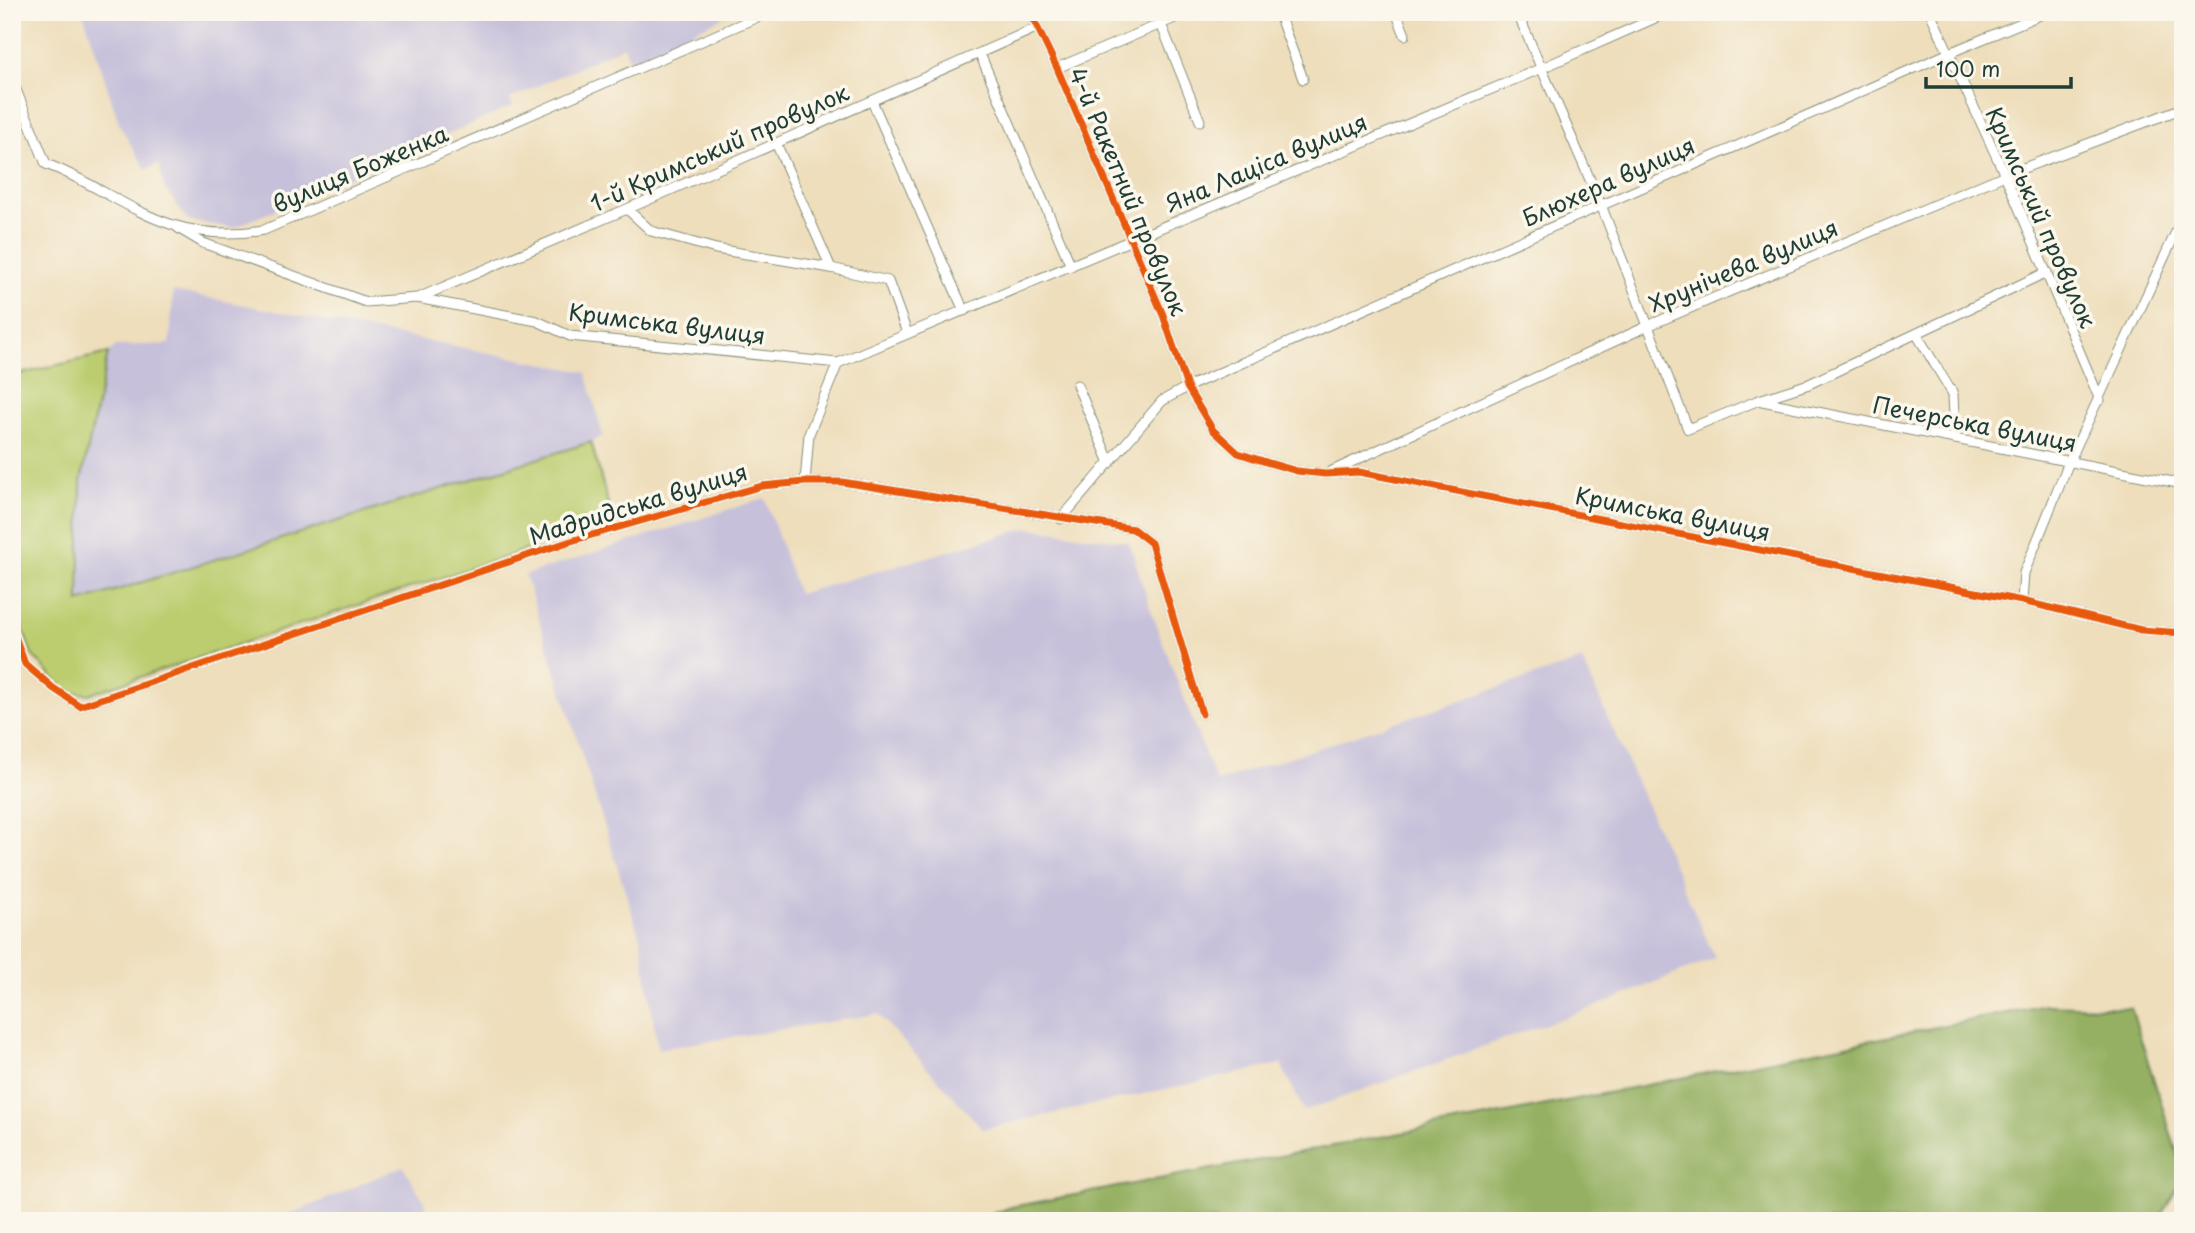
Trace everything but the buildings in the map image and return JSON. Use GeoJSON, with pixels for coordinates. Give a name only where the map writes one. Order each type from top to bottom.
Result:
{"type":"FeatureCollection","features":[{"type":"Feature","properties":{"kind":"street","name":"вулиця Боженка"},"geometry":{"type":"LineString","coordinates":[[12,79],[46,163],[74,174],[142,212],[174,225],[234,235],[264,230],[769,12]]}},
{"type":"Feature","properties":{"kind":"street","name":"4-й Ракетний провулок"},"geometry":{"type":"LineString","coordinates":[[1030,12],[1057,68],[1163,315],[1186,387]]}},
{"type":"Feature","properties":{"kind":"street"},"geometry":{"type":"LineString","coordinates":[[1057,68],[1189,12]]}},
{"type":"Feature","properties":{"kind":"street"},"geometry":{"type":"LineString","coordinates":[[1278,12],[1303,79]]}},
{"type":"Feature","properties":{"kind":"street"},"geometry":{"type":"LineString","coordinates":[[1396,12],[1405,35]]}},
{"type":"Feature","properties":{"kind":"street"},"geometry":{"type":"LineString","coordinates":[[1517,12],[1601,205],[1650,325],[1688,429],[1759,400],[1809,384],[2047,272]]}},
{"type":"Feature","properties":{"kind":"street","name":"Яна Лаціса вулиця"},"geometry":{"type":"LineString","coordinates":[[838,363],[1071,267],[1669,12]]}},
{"type":"Feature","properties":{"kind":"street","name":"Кримський провулок"},"geometry":{"type":"LineString","coordinates":[[1930,12],[1947,54],[2005,175],[2100,400]]}},
{"type":"Feature","properties":{"kind":"street","name":"Блюхера вулиця"},"geometry":{"type":"LineString","coordinates":[[1061,519],[1162,401],[1186,387],[2047,12]]}},
{"type":"Feature","properties":{"kind":"street"},"geometry":{"type":"LineString","coordinates":[[1161,24],[1200,121]]}},
{"type":"Feature","properties":{"kind":"street","name":"1-й Кримський провулок"},"geometry":{"type":"LineString","coordinates":[[417,298],[627,209],[1036,28]]}},
{"type":"Feature","properties":{"kind":"street"},"geometry":{"type":"LineString","coordinates":[[979,54],[1071,267]]}},
{"type":"Feature","properties":{"kind":"street"},"geometry":{"type":"LineString","coordinates":[[872,101],[964,311]]}},
{"type":"Feature","properties":{"kind":"street","name":"Хрунічева вулиця"},"geometry":{"type":"LineString","coordinates":[[1325,474],[1650,325],[2005,175],[2183,108]]}},
{"type":"Feature","properties":{"kind":"street"},"geometry":{"type":"LineString","coordinates":[[776,143],[831,268]]}},
{"type":"Feature","properties":{"kind":"street"},"geometry":{"type":"LineString","coordinates":[[627,209],[652,231],[716,249],[831,268],[888,281],[907,333]]}},
{"type":"Feature","properties":{"kind":"street"},"geometry":{"type":"LineString","coordinates":[[2022,601],[2024,573],[2069,462],[2183,217]]}},
{"type":"Feature","properties":{"kind":"street","name":"Кримська вулиця"},"geometry":{"type":"LineString","coordinates":[[174,225],[203,243],[366,302],[417,298],[537,321],[570,335],[838,363]]}},
{"type":"Feature","properties":{"kind":"street"},"geometry":{"type":"LineString","coordinates":[[1917,335],[1953,394],[1955,438]]}},
{"type":"Feature","properties":{"kind":"street"},"geometry":{"type":"LineString","coordinates":[[805,482],[810,435],[838,363]]}},
{"type":"Feature","properties":{"kind":"street"},"geometry":{"type":"LineString","coordinates":[[1077,385],[1110,463]]}},
{"type":"Feature","properties":{"kind":"street","name":"Кримська вулиця"},"geometry":{"type":"LineString","coordinates":[[1186,387],[1213,430],[1238,453],[1297,471],[1325,474],[1359,472],[2022,601],[2141,630],[2183,633]]}},
{"type":"Feature","properties":{"kind":"street","name":"Печерська вулиця"},"geometry":{"type":"LineString","coordinates":[[1759,400],[2183,484]]}},
{"type":"Feature","properties":{"kind":"street","name":"Мадридська вулиця"},"geometry":{"type":"LineString","coordinates":[[12,628],[25,664],[80,706],[571,541],[762,486],[842,482],[1133,529],[1151,543],[1202,714]]}},
{"type":"Feature","properties":{"kind":"shaded area"},"geometry":{"type":"Polygon","coordinates":[[[83,12],[734,12],[630,61],[624,46],[510,99],[513,106],[233,228],[188,221],[164,187],[159,164],[146,170],[120,126],[83,12]]]}},
{"type":"Feature","properties":{"kind":"shaded area"},"geometry":{"type":"Polygon","coordinates":[[[173,291],[586,372],[603,436],[79,603],[81,481],[108,353],[116,346],[170,344],[173,291]]]}},
{"type":"Feature","properties":{"kind":"shaded area"},"geometry":{"type":"Polygon","coordinates":[[[765,498],[798,594],[1028,528],[1129,542],[1153,617],[1216,782],[1582,660],[1715,958],[1602,1004],[1304,1111],[1281,1064],[983,1129],[878,1014],[658,1049],[641,941],[525,575],[765,498]]]}},
{"type":"Feature","properties":{"kind":"shaded area"},"geometry":{"type":"Polygon","coordinates":[[[403,1166],[424,1201],[431,1221],[275,1221],[403,1166]]]}},
{"type":"Feature","properties":{"kind":"green space"},"geometry":{"type":"Polygon","coordinates":[[[108,353],[81,481],[79,602],[591,442],[613,521],[89,694],[67,692],[32,655],[12,600],[12,376],[108,353]]]}},
{"type":"Feature","properties":{"kind":"green space"},"geometry":{"type":"Polygon","coordinates":[[[2046,1005],[2131,1008],[2183,1172],[2183,1178],[2158,1221],[974,1221],[1011,1207],[1486,1117],[2046,1005]]]}},
{"type":"Feature","properties":{"kind":"cycle path"},"geometry":{"type":"LineString","coordinates":[[1030,12],[1057,68],[1163,315],[1187,387],[1213,430],[1238,453],[1297,471],[1325,474],[1359,472],[2022,601],[2141,630],[2183,633]]}},
{"type":"Feature","properties":{"kind":"cycle path"},"geometry":{"type":"LineString","coordinates":[[12,628],[25,664],[80,706],[571,541],[762,486],[842,482],[1133,529],[1151,543],[1202,714]]}}]}
